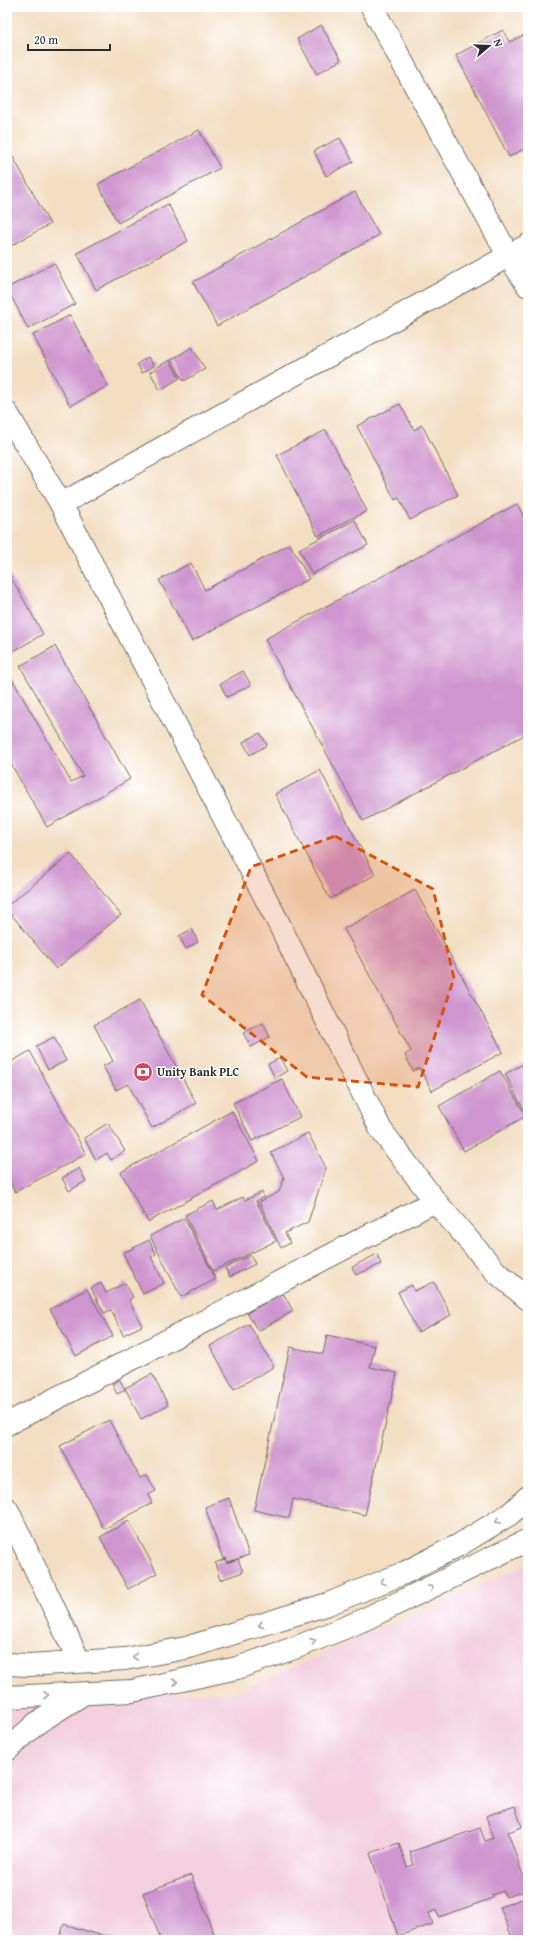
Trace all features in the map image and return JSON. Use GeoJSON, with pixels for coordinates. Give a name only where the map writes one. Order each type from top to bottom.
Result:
{"type":"FeatureCollection","features":[{"type":"Feature","properties":{"kind":"main road"},"geometry":{"type":"LineString","coordinates":[[372,7],[508,257],[528,286]]}},
{"type":"Feature","properties":{"kind":"main road"},"geometry":{"type":"LineString","coordinates":[[61,504],[528,245]]}},
{"type":"Feature","properties":{"kind":"main road"},"geometry":{"type":"LineString","coordinates":[[8,419],[61,504],[278,922],[382,1130],[434,1201],[496,1272],[528,1299]]}},
{"type":"Feature","properties":{"kind":"main road"},"geometry":{"type":"LineString","coordinates":[[7,1424],[434,1201]]}},
{"type":"Feature","properties":{"kind":"main road"},"geometry":{"type":"LineString","coordinates":[[7,1664],[29,1665],[126,1659],[186,1648],[328,1604],[404,1573],[459,1545],[510,1514],[528,1497]]}},
{"type":"Feature","properties":{"kind":"main road"},"geometry":{"type":"LineString","coordinates":[[7,1509],[79,1661]]}},
{"type":"Feature","properties":{"kind":"main road"},"geometry":{"type":"LineString","coordinates":[[7,1696],[132,1690],[244,1665],[297,1647],[361,1621],[528,1540]]}},
{"type":"Feature","properties":{"kind":"main road"},"geometry":{"type":"LineString","coordinates":[[7,1750],[37,1723],[86,1693]]}},
{"type":"Feature","properties":{"kind":"highlighted area"},"geometry":{"type":"Polygon","coordinates":[[[335,836],[433,889],[454,978],[418,1087],[307,1077],[202,995],[251,867],[335,836]]]}},
{"type":"Feature","properties":{"kind":"shaded area"},"geometry":{"type":"Polygon","coordinates":[[[528,1564],[528,1940],[7,1940],[7,1698],[236,1692],[528,1564]]]}},
{"type":"Feature","properties":{"kind":"building"},"geometry":{"type":"Polygon","coordinates":[[[321,25],[341,60],[317,74],[297,39],[321,25]]]}},
{"type":"Feature","properties":{"kind":"building"},"geometry":{"type":"Polygon","coordinates":[[[503,30],[509,42],[524,35],[528,42],[528,147],[509,157],[456,55],[503,30]]]}},
{"type":"Feature","properties":{"kind":"building"},"geometry":{"type":"Polygon","coordinates":[[[199,130],[220,168],[118,223],[98,184],[199,130]]]}},
{"type":"Feature","properties":{"kind":"building"},"geometry":{"type":"Polygon","coordinates":[[[340,138],[353,162],[326,176],[314,151],[340,138]]]}},
{"type":"Feature","properties":{"kind":"building"},"geometry":{"type":"Polygon","coordinates":[[[7,146],[50,224],[7,248],[7,146]]]}},
{"type":"Feature","properties":{"kind":"building"},"geometry":{"type":"Polygon","coordinates":[[[355,192],[379,235],[217,326],[193,282],[355,192]]]}},
{"type":"Feature","properties":{"kind":"building"},"geometry":{"type":"Polygon","coordinates":[[[168,204],[188,241],[96,290],[77,253],[168,204]]]}},
{"type":"Feature","properties":{"kind":"building"},"geometry":{"type":"Polygon","coordinates":[[[54,263],[75,304],[28,329],[7,288],[54,263]]]}},
{"type":"Feature","properties":{"kind":"building"},"geometry":{"type":"Polygon","coordinates":[[[70,315],[108,386],[70,406],[33,335],[70,315]]]}},
{"type":"Feature","properties":{"kind":"building"},"geometry":{"type":"Polygon","coordinates":[[[192,347],[205,369],[184,381],[171,360],[192,347]]]}},
{"type":"Feature","properties":{"kind":"building"},"geometry":{"type":"Polygon","coordinates":[[[148,357],[154,366],[142,373],[137,364],[148,357]]]}},
{"type":"Feature","properties":{"kind":"building"},"geometry":{"type":"Polygon","coordinates":[[[169,360],[180,378],[160,390],[150,372],[169,360]]]}},
{"type":"Feature","properties":{"kind":"building"},"geometry":{"type":"Polygon","coordinates":[[[400,404],[414,430],[422,425],[458,495],[410,520],[399,498],[395,500],[357,426],[400,404]]]}},
{"type":"Feature","properties":{"kind":"building"},"geometry":{"type":"Polygon","coordinates":[[[326,430],[367,511],[318,536],[277,455],[326,430]]]}},
{"type":"Feature","properties":{"kind":"building"},"geometry":{"type":"Polygon","coordinates":[[[517,504],[528,525],[528,733],[363,821],[265,639],[517,504]]]}},
{"type":"Feature","properties":{"kind":"building"},"geometry":{"type":"Polygon","coordinates":[[[355,520],[368,545],[312,574],[299,549],[355,520]]]}},
{"type":"Feature","properties":{"kind":"building"},"geometry":{"type":"Polygon","coordinates":[[[290,544],[309,579],[192,641],[159,580],[191,563],[205,590],[290,544]]]}},
{"type":"Feature","properties":{"kind":"building"},"geometry":{"type":"Polygon","coordinates":[[[7,570],[43,634],[7,655],[7,570]]]}},
{"type":"Feature","properties":{"kind":"building"},"geometry":{"type":"Polygon","coordinates":[[[55,646],[130,779],[47,827],[7,757],[7,673],[8,672],[71,782],[83,776],[20,666],[55,646]]]}},
{"type":"Feature","properties":{"kind":"building"},"geometry":{"type":"Polygon","coordinates":[[[243,671],[251,685],[227,697],[220,684],[243,671]]]}},
{"type":"Feature","properties":{"kind":"building"},"geometry":{"type":"Polygon","coordinates":[[[260,733],[267,745],[250,755],[243,742],[260,733]]]}},
{"type":"Feature","properties":{"kind":"building"},"geometry":{"type":"Polygon","coordinates":[[[320,770],[375,875],[330,899],[275,794],[320,770]]]}},
{"type":"Feature","properties":{"kind":"building"},"geometry":{"type":"Polygon","coordinates":[[[71,854],[121,915],[56,969],[7,909],[7,906],[71,854]]]}},
{"type":"Feature","properties":{"kind":"building"},"geometry":{"type":"Polygon","coordinates":[[[415,890],[503,1052],[432,1091],[420,1068],[413,1071],[405,1055],[411,1051],[344,929],[415,890]]]}},
{"type":"Feature","properties":{"kind":"building"},"geometry":{"type":"Polygon","coordinates":[[[192,929],[198,942],[186,949],[179,936],[192,929]]]}},
{"type":"Feature","properties":{"kind":"building"},"geometry":{"type":"Polygon","coordinates":[[[140,1000],[196,1103],[152,1128],[128,1084],[116,1090],[103,1066],[113,1061],[94,1025],[140,1000]]]}},
{"type":"Feature","properties":{"kind":"building"},"geometry":{"type":"Polygon","coordinates":[[[263,1023],[270,1037],[251,1047],[243,1033],[263,1023]]]}},
{"type":"Feature","properties":{"kind":"building"},"geometry":{"type":"Polygon","coordinates":[[[54,1037],[66,1061],[48,1070],[36,1046],[54,1037]]]}},
{"type":"Feature","properties":{"kind":"building"},"geometry":{"type":"Polygon","coordinates":[[[30,1051],[86,1154],[15,1192],[7,1176],[7,1064],[30,1051]]]}},
{"type":"Feature","properties":{"kind":"building"},"geometry":{"type":"Polygon","coordinates":[[[280,1058],[287,1071],[275,1078],[268,1064],[280,1058]]]}},
{"type":"Feature","properties":{"kind":"building"},"geometry":{"type":"Polygon","coordinates":[[[525,1063],[528,1069],[528,1117],[505,1074],[525,1063]]]}},
{"type":"Feature","properties":{"kind":"building"},"geometry":{"type":"Polygon","coordinates":[[[500,1071],[526,1116],[464,1151],[439,1106],[500,1071]]]}},
{"type":"Feature","properties":{"kind":"building"},"geometry":{"type":"Polygon","coordinates":[[[282,1079],[300,1117],[252,1141],[233,1103],[282,1079]]]}},
{"type":"Feature","properties":{"kind":"building"},"geometry":{"type":"Polygon","coordinates":[[[232,1111],[259,1161],[148,1222],[121,1172],[232,1111]]]}},
{"type":"Feature","properties":{"kind":"building"},"geometry":{"type":"Polygon","coordinates":[[[108,1123],[125,1151],[111,1160],[107,1153],[96,1160],[84,1138],[108,1123]]]}},
{"type":"Feature","properties":{"kind":"building"},"geometry":{"type":"Polygon","coordinates":[[[308,1133],[326,1168],[308,1222],[285,1233],[290,1243],[281,1248],[259,1202],[279,1192],[284,1178],[271,1153],[308,1133]]]}},
{"type":"Feature","properties":{"kind":"building"},"geometry":{"type":"Polygon","coordinates":[[[79,1168],[86,1181],[69,1191],[62,1178],[79,1168]]]}},
{"type":"Feature","properties":{"kind":"building"},"geometry":{"type":"Polygon","coordinates":[[[262,1192],[264,1197],[256,1201],[276,1241],[213,1271],[185,1215],[213,1201],[217,1210],[243,1197],[245,1200],[262,1192]]]}},
{"type":"Feature","properties":{"kind":"building"},"geometry":{"type":"Polygon","coordinates":[[[184,1218],[216,1279],[181,1297],[150,1236],[184,1218]]]}},
{"type":"Feature","properties":{"kind":"building"},"geometry":{"type":"Polygon","coordinates":[[[149,1240],[156,1254],[151,1257],[164,1283],[143,1294],[123,1253],[149,1240]]]}},
{"type":"Feature","properties":{"kind":"building"},"geometry":{"type":"Polygon","coordinates":[[[377,1254],[381,1264],[356,1275],[352,1267],[377,1254]]]}},
{"type":"Feature","properties":{"kind":"building"},"geometry":{"type":"Polygon","coordinates":[[[250,1255],[255,1264],[230,1277],[225,1268],[250,1255]]]}},
{"type":"Feature","properties":{"kind":"building"},"geometry":{"type":"Polygon","coordinates":[[[434,1282],[451,1315],[418,1332],[398,1292],[412,1285],[414,1291],[434,1282]]]}},
{"type":"Feature","properties":{"kind":"building"},"geometry":{"type":"Polygon","coordinates":[[[101,1283],[106,1293],[125,1283],[133,1297],[129,1300],[142,1326],[123,1335],[111,1310],[104,1313],[91,1288],[101,1283]]]}},
{"type":"Feature","properties":{"kind":"building"},"geometry":{"type":"Polygon","coordinates":[[[87,1289],[113,1336],[76,1356],[50,1309],[87,1289]]]}},
{"type":"Feature","properties":{"kind":"building"},"geometry":{"type":"Polygon","coordinates":[[[283,1293],[293,1311],[258,1331],[247,1313],[283,1293]]]}},
{"type":"Feature","properties":{"kind":"building"},"geometry":{"type":"Polygon","coordinates":[[[249,1324],[274,1367],[234,1389],[210,1346],[249,1324]]]}},
{"type":"Feature","properties":{"kind":"building"},"geometry":{"type":"Polygon","coordinates":[[[327,1335],[375,1346],[370,1367],[397,1373],[365,1515],[293,1499],[289,1518],[254,1510],[290,1347],[323,1354],[327,1335]]]}},
{"type":"Feature","properties":{"kind":"building"},"geometry":{"type":"Polygon","coordinates":[[[152,1374],[168,1405],[141,1419],[125,1388],[152,1374]]]}},
{"type":"Feature","properties":{"kind":"building"},"geometry":{"type":"Polygon","coordinates":[[[120,1380],[125,1390],[117,1394],[112,1384],[120,1380]]]}},
{"type":"Feature","properties":{"kind":"building"},"geometry":{"type":"Polygon","coordinates":[[[109,1420],[140,1478],[147,1475],[156,1491],[148,1495],[152,1503],[104,1529],[60,1446],[109,1420]]]}},
{"type":"Feature","properties":{"kind":"building"},"geometry":{"type":"Polygon","coordinates":[[[229,1498],[249,1555],[228,1562],[226,1558],[223,1559],[205,1507],[229,1498]]]}},
{"type":"Feature","properties":{"kind":"building"},"geometry":{"type":"Polygon","coordinates":[[[129,1521],[157,1573],[128,1589],[100,1537],[129,1521]]]}},
{"type":"Feature","properties":{"kind":"building"},"geometry":{"type":"Polygon","coordinates":[[[225,1559],[227,1563],[238,1559],[243,1572],[220,1580],[215,1563],[225,1559]]]}},
{"type":"Feature","properties":{"kind":"building"},"geometry":{"type":"Polygon","coordinates":[[[515,1806],[522,1827],[508,1832],[528,1890],[506,1897],[503,1891],[492,1895],[493,1898],[439,1917],[436,1910],[429,1913],[433,1924],[398,1936],[370,1853],[399,1843],[407,1867],[414,1865],[410,1852],[480,1828],[485,1841],[493,1838],[486,1816],[515,1806]]]}},
{"type":"Feature","properties":{"kind":"building"},"geometry":{"type":"Polygon","coordinates":[[[191,1875],[215,1937],[208,1940],[161,1940],[143,1893],[191,1875]]]}},
{"type":"Feature","properties":{"kind":"building"},"geometry":{"type":"Polygon","coordinates":[[[527,1897],[528,1940],[513,1940],[500,1907],[527,1897]]]}},
{"type":"Feature","properties":{"kind":"building"},"geometry":{"type":"Polygon","coordinates":[[[64,1924],[116,1940],[59,1940],[64,1924]]]}},
{"type":"Feature","properties":{"kind":"place","name":"Unity Bank PLC"},"geometry":{"type":"Point","coordinates":[143,1072]}}]}
